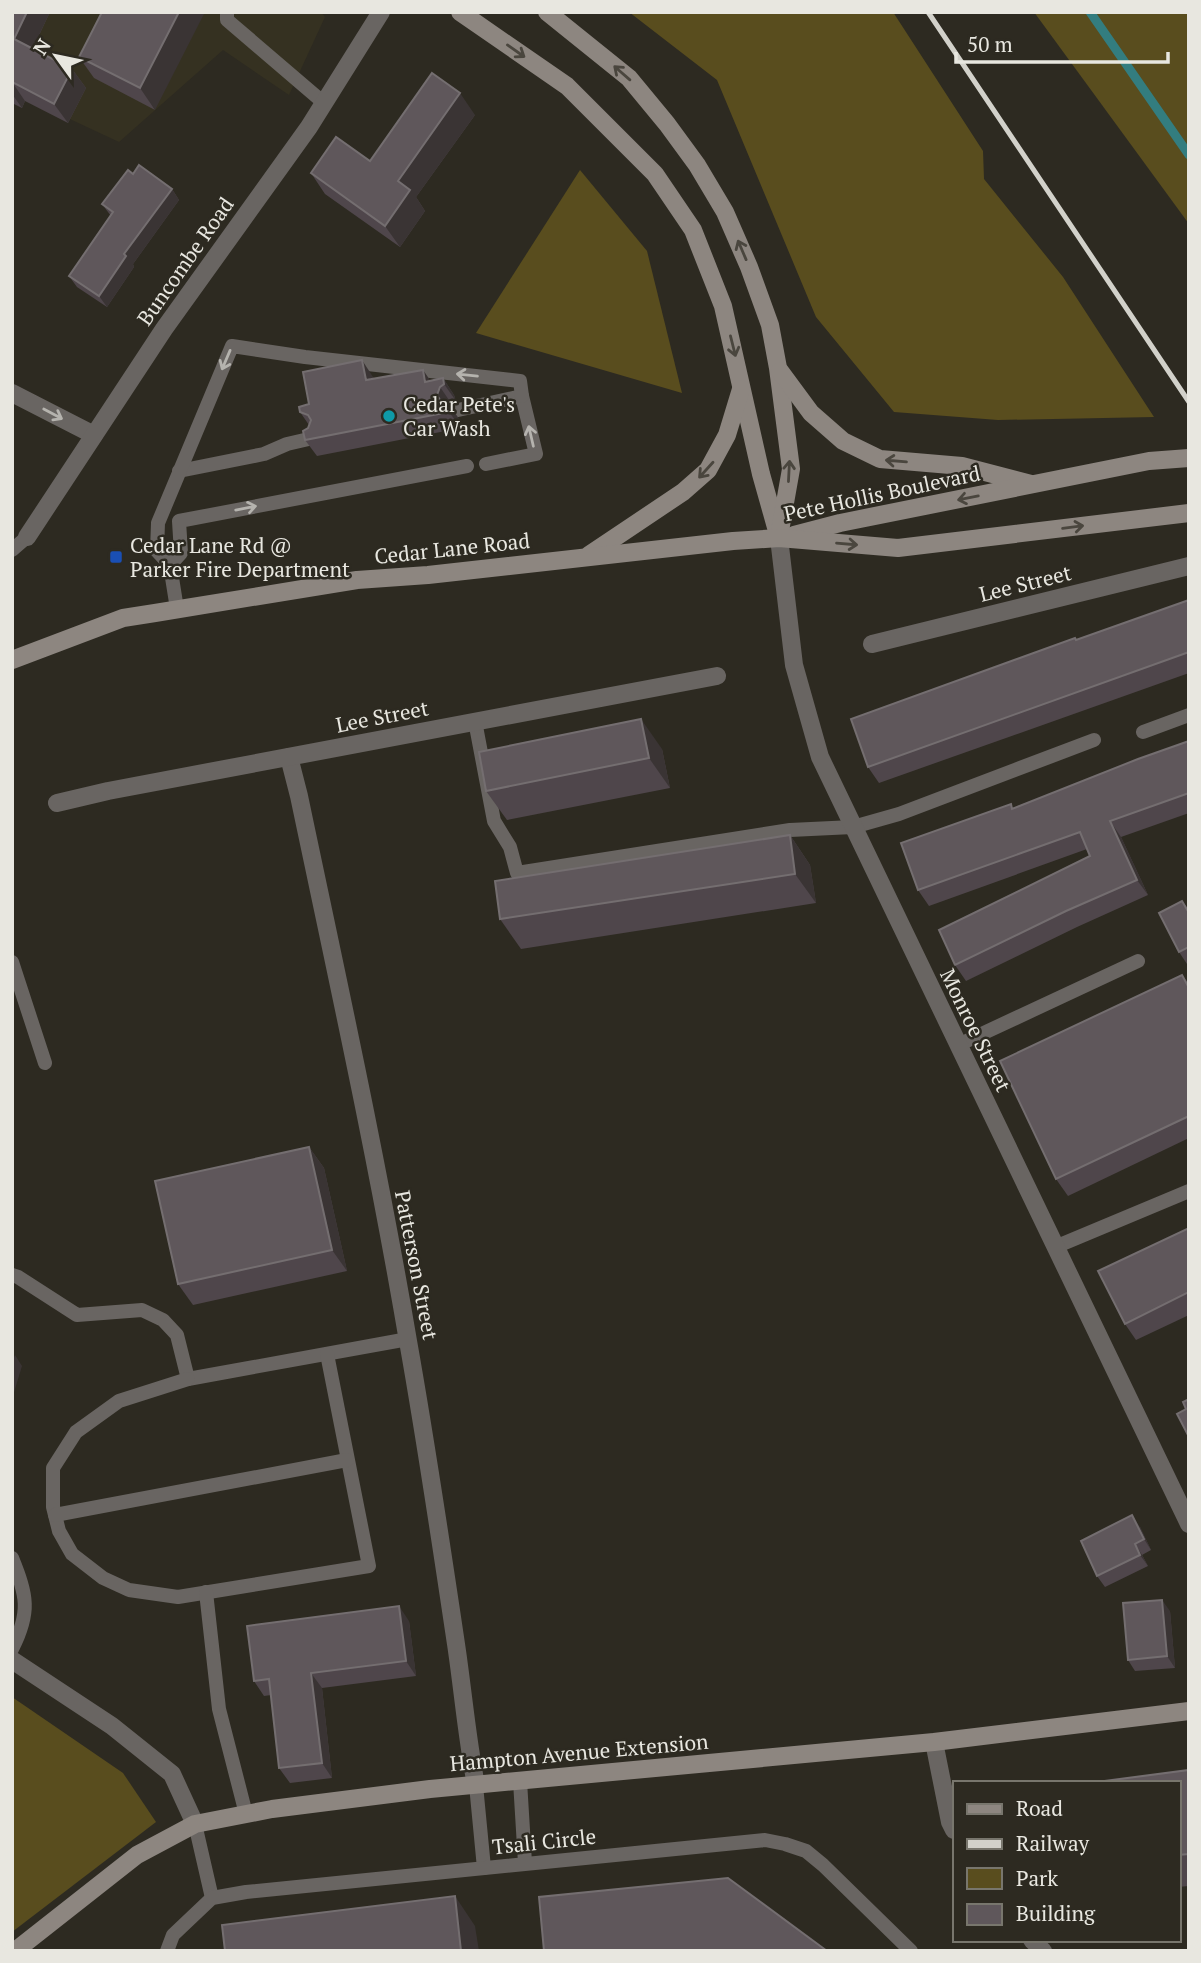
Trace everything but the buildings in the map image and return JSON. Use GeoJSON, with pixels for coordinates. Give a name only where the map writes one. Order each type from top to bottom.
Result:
{"type":"FeatureCollection","features":[{"type":"Feature","properties":{"kind":"street","name":"Buncombe Road"},"geometry":{"type":"LineString","coordinates":[[27,537],[164,329],[324,103],[381,12]]}},
{"type":"Feature","properties":{"kind":"street"},"geometry":{"type":"LineString","coordinates":[[460,12],[566,86],[654,174],[693,230],[723,306],[761,474],[779,538]]}},
{"type":"Feature","properties":{"kind":"street"},"geometry":{"type":"LineString","coordinates":[[547,12],[629,78],[697,165],[725,212],[770,324],[778,368],[791,469],[779,538]]}},
{"type":"Feature","properties":{"kind":"street"},"geometry":{"type":"LineString","coordinates":[[778,368],[811,413],[843,441],[880,459],[962,466],[1035,485]]}},
{"type":"Feature","properties":{"kind":"street"},"geometry":{"type":"LineString","coordinates":[[588,556],[683,492],[708,470],[727,435],[742,386]]}},
{"type":"Feature","properties":{"kind":"street"},"geometry":{"type":"LineString","coordinates":[[12,393],[94,435]]}},
{"type":"Feature","properties":{"kind":"street","name":"Pete Hollis Boulevard"},"geometry":{"type":"LineString","coordinates":[[779,538],[840,523],[1149,461],[1189,458]]}},
{"type":"Feature","properties":{"kind":"street","name":"Pete Hollis Boulevard"},"geometry":{"type":"LineString","coordinates":[[779,538],[898,548],[1185,514]]}},
{"type":"Feature","properties":{"kind":"street","name":"Cedar Lane Road"},"geometry":{"type":"LineString","coordinates":[[12,660],[123,618],[358,580],[779,538]]}},
{"type":"Feature","properties":{"kind":"street","name":"Monroe Street"},"geometry":{"type":"LineString","coordinates":[[779,538],[794,665],[820,757],[1189,1524]]}},
{"type":"Feature","properties":{"kind":"street","name":"Lee Street"},"geometry":{"type":"LineString","coordinates":[[872,645],[1189,565]]}},
{"type":"Feature","properties":{"kind":"street","name":"Lee Street"},"geometry":{"type":"LineString","coordinates":[[57,803],[108,791],[717,676]]}},
{"type":"Feature","properties":{"kind":"street","name":"Patterson Street"},"geometry":{"type":"LineString","coordinates":[[289,757],[365,1116],[408,1339],[438,1521],[476,1785]]}},
{"type":"Feature","properties":{"kind":"street"},"geometry":{"type":"LineString","coordinates":[[12,1660],[112,1726],[172,1774],[195,1824]]}},
{"type":"Feature","properties":{"kind":"street","name":"Hampton Avenue Extension"},"geometry":{"type":"LineString","coordinates":[[15,1951],[137,1855],[195,1824],[272,1809],[417,1791],[934,1742],[1189,1711]]}},
{"type":"Feature","properties":{"kind":"street"},"geometry":{"type":"LineString","coordinates":[[934,1742],[953,1828]]}},
{"type":"Feature","properties":{"kind":"lane"},"geometry":{"type":"LineString","coordinates":[[228,12],[227,20],[324,103]]}},
{"type":"Feature","properties":{"kind":"lane"},"geometry":{"type":"LineString","coordinates":[[177,609],[170,565],[157,551],[158,523],[232,346],[305,357],[520,381],[536,454],[486,464]]}},
{"type":"Feature","properties":{"kind":"lane"},"geometry":{"type":"LineString","coordinates":[[458,410],[522,396]]}},
{"type":"Feature","properties":{"kind":"lane"},"geometry":{"type":"LineString","coordinates":[[179,471],[264,454],[287,444],[313,438]]}},
{"type":"Feature","properties":{"kind":"lane"},"geometry":{"type":"LineString","coordinates":[[170,565],[181,553],[179,521],[467,466]]}},
{"type":"Feature","properties":{"kind":"lane"},"geometry":{"type":"LineString","coordinates":[[12,550],[27,537]]}},
{"type":"Feature","properties":{"kind":"lane"},"geometry":{"type":"LineString","coordinates":[[1143,732],[1189,715]]}},
{"type":"Feature","properties":{"kind":"lane"},"geometry":{"type":"LineString","coordinates":[[475,721],[494,821],[510,847],[517,873],[790,830],[853,827],[899,814],[1094,740]]}},
{"type":"Feature","properties":{"kind":"lane"},"geometry":{"type":"LineString","coordinates":[[958,1045],[1138,961]]}},
{"type":"Feature","properties":{"kind":"lane"},"geometry":{"type":"LineString","coordinates":[[12,962],[45,1063]]}},
{"type":"Feature","properties":{"kind":"lane"},"geometry":{"type":"LineString","coordinates":[[1055,1247],[1189,1191]]}},
{"type":"Feature","properties":{"kind":"lane"},"geometry":{"type":"LineString","coordinates":[[12,1275],[18,1276],[77,1315],[142,1310],[163,1320],[177,1335],[188,1379]]}},
{"type":"Feature","properties":{"kind":"lane"},"geometry":{"type":"LineString","coordinates":[[327,1353],[369,1566],[178,1597],[129,1590],[103,1578],[72,1554],[59,1531],[53,1507],[53,1468],[76,1432],[119,1401],[188,1379],[327,1353],[408,1339]]}},
{"type":"Feature","properties":{"kind":"lane"},"geometry":{"type":"LineString","coordinates":[[55,1516],[347,1460]]}},
{"type":"Feature","properties":{"kind":"lane"},"geometry":{"type":"LineString","coordinates":[[12,1558],[22,1583],[26,1606],[20,1632],[12,1649]]}},
{"type":"Feature","properties":{"kind":"lane"},"geometry":{"type":"LineString","coordinates":[[206,1592],[219,1709],[246,1814]]}},
{"type":"Feature","properties":{"kind":"lane"},"geometry":{"type":"LineString","coordinates":[[520,1781],[525,1863]]}},
{"type":"Feature","properties":{"kind":"lane"},"geometry":{"type":"LineString","coordinates":[[476,1785],[484,1868]]}},
{"type":"Feature","properties":{"kind":"lane"},"geometry":{"type":"LineString","coordinates":[[167,1951],[173,1935],[212,1898],[195,1824]]}},
{"type":"Feature","properties":{"kind":"lane","name":"Tsali Circle"},"geometry":{"type":"LineString","coordinates":[[212,1898],[246,1892],[765,1840],[806,1852],[823,1865],[911,1951]]}},
{"type":"Feature","properties":{"kind":"shaded area"},"geometry":{"type":"Polygon","coordinates":[[[12,12],[321,12],[325,17],[289,95],[223,50],[119,142],[12,92],[12,12]]]}},
{"type":"Feature","properties":{"kind":"green space"},"geometry":{"type":"Polygon","coordinates":[[[629,12],[893,12],[983,151],[984,179],[1063,277],[1154,417],[998,420],[894,412],[816,317],[717,80],[629,12]]]}},
{"type":"Feature","properties":{"kind":"green space"},"geometry":{"type":"Polygon","coordinates":[[[1034,12],[1189,12],[1189,224],[1034,12]]]}},
{"type":"Feature","properties":{"kind":"green space"},"geometry":{"type":"Polygon","coordinates":[[[580,170],[647,251],[682,393],[476,333],[580,170]]]}},
{"type":"Feature","properties":{"kind":"green space"},"geometry":{"type":"Polygon","coordinates":[[[12,1697],[123,1773],[156,1822],[12,1932],[12,1697]]]}},
{"type":"Feature","properties":{"kind":"waterway"},"geometry":{"type":"LineString","coordinates":[[1090,12],[1189,155]]}},
{"type":"Feature","properties":{"kind":"railway"},"geometry":{"type":"LineString","coordinates":[[928,12],[1189,402]]}},
{"type":"Feature","properties":{"kind":"place","name":"Cedar Pete's Car Wash"},"geometry":{"type":"Point","coordinates":[389,416]}},
{"type":"Feature","properties":{"kind":"place","name":"Cedar Lane Rd @ Parker Fire Department"},"geometry":{"type":"Point","coordinates":[116,557]}}]}
